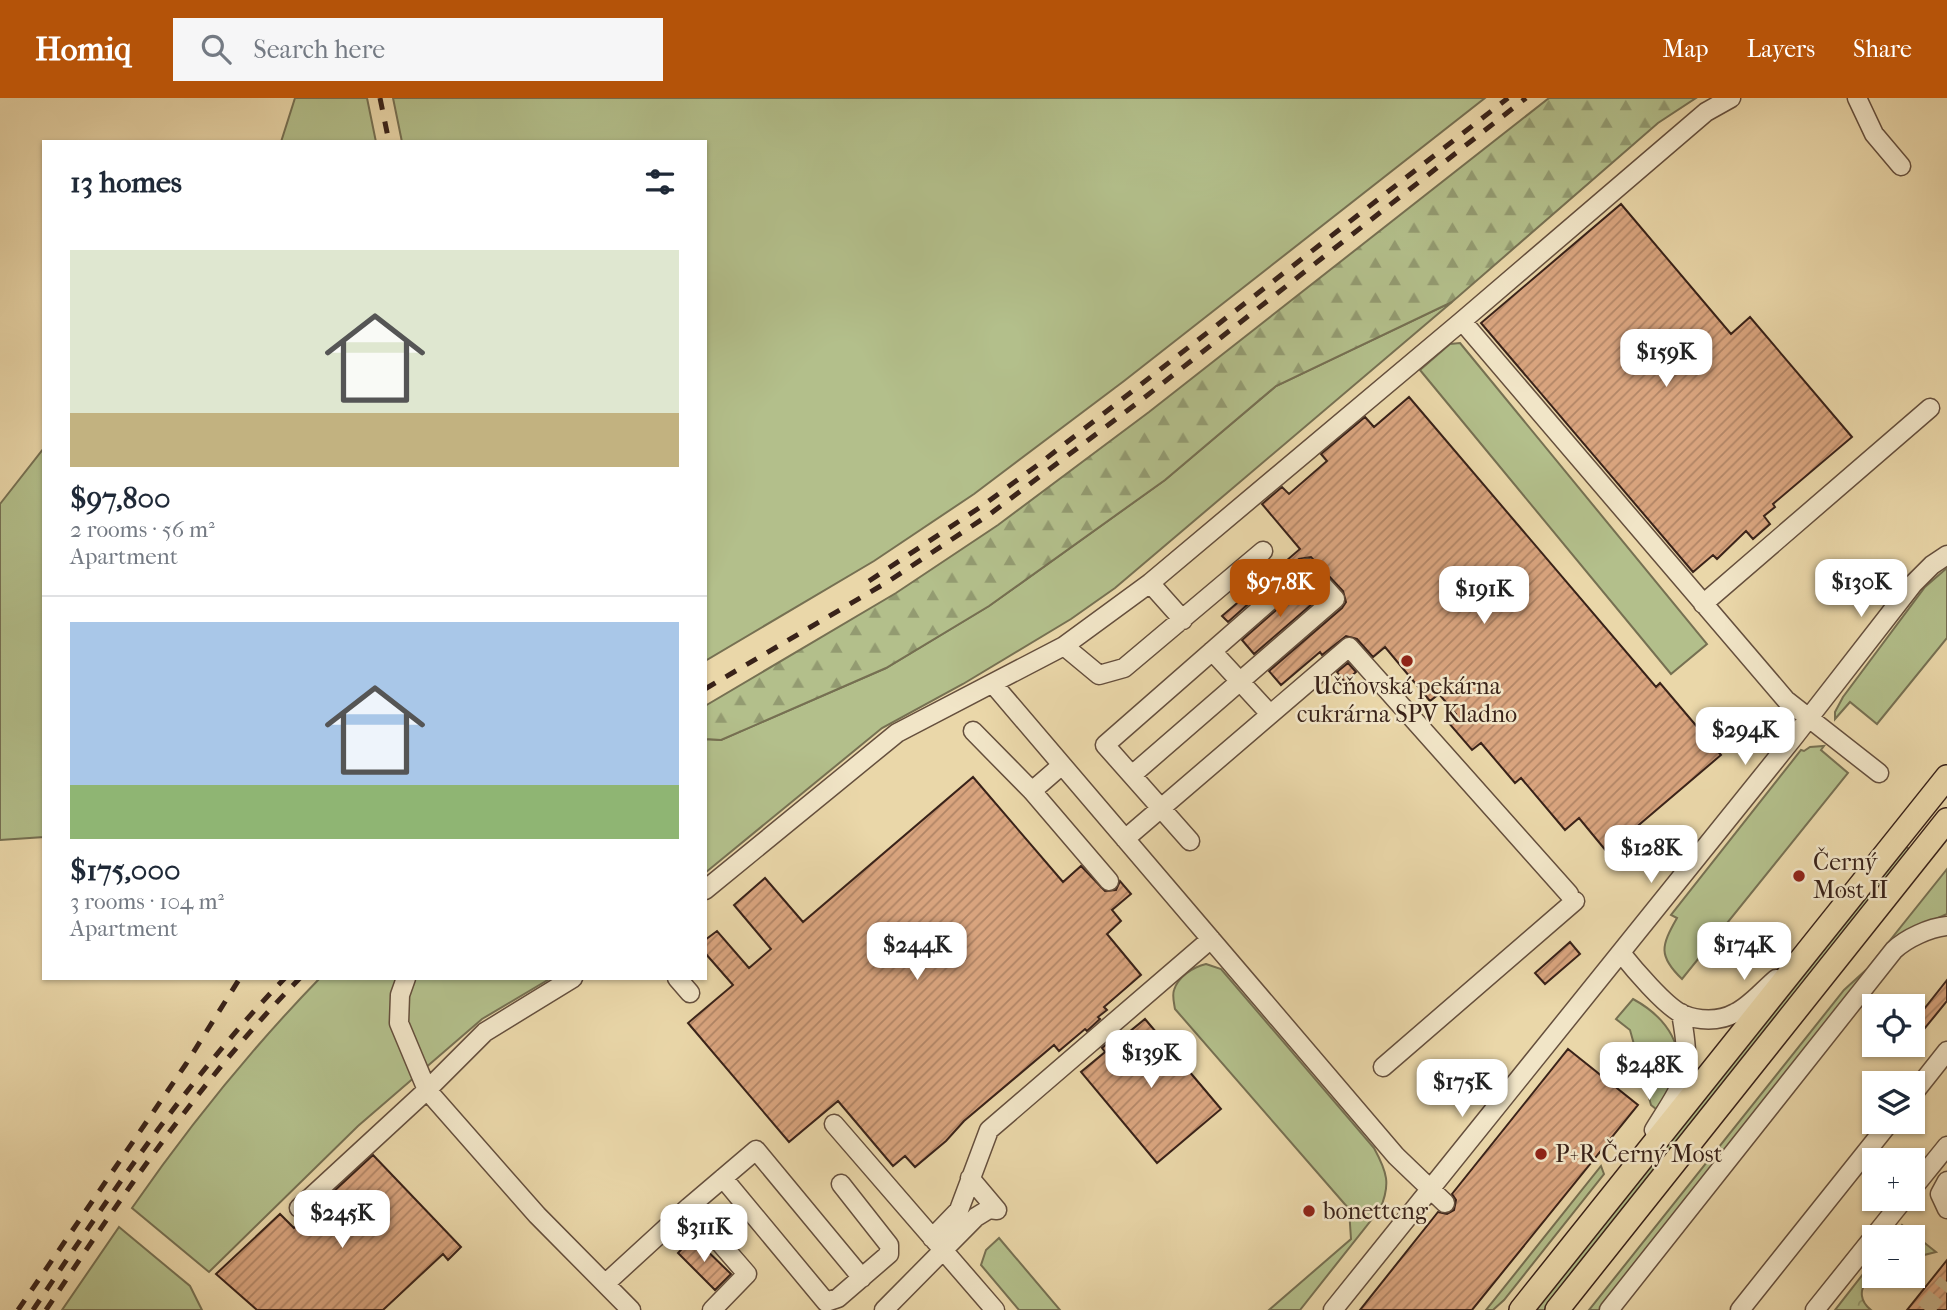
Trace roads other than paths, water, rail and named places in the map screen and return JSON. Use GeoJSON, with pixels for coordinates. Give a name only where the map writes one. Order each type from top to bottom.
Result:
{"type":"FeatureCollection","features":[{"type":"Feature","properties":{"kind":"main road"},"geometry":{"type":"LineString","coordinates":[[1521,1310],[1947,776]]}},
{"type":"Feature","properties":{"kind":"main road"},"geometry":{"type":"LineString","coordinates":[[1557,1310],[1947,820]]}},
{"type":"Feature","properties":{"kind":"main road"},"geometry":{"type":"LineString","coordinates":[[1925,846],[1947,831]]}},
{"type":"Feature","properties":{"kind":"street"},"geometry":{"type":"LineString","coordinates":[[707,888],[897,733],[1064,646],[1150,583],[1706,112],[1731,98]]}},
{"type":"Feature","properties":{"kind":"street"},"geometry":{"type":"LineString","coordinates":[[1857,98],[1878,141],[1901,166]]}},
{"type":"Feature","properties":{"kind":"street"},"geometry":{"type":"LineString","coordinates":[[1462,321],[1786,700],[1879,773]]}},
{"type":"Feature","properties":{"kind":"street"},"geometry":{"type":"LineString","coordinates":[[1703,604],[1930,408]]}},
{"type":"Feature","properties":{"kind":"street"},"geometry":{"type":"LineString","coordinates":[[1064,646],[1099,675],[1124,668],[1263,551]]}},
{"type":"Feature","properties":{"kind":"street"},"geometry":{"type":"LineString","coordinates":[[1333,1310],[1809,719],[1913,584],[1932,565],[1947,555]]}},
{"type":"Feature","properties":{"kind":"street"},"geometry":{"type":"LineString","coordinates":[[1132,775],[1335,599],[1307,568],[1105,745],[1190,841]]}},
{"type":"Feature","properties":{"kind":"street"},"geometry":{"type":"LineString","coordinates":[[1150,583],[1183,620]]}},
{"type":"Feature","properties":{"kind":"street"},"geometry":{"type":"LineString","coordinates":[[1125,839],[1349,647],[1572,897],[1383,1067]]}},
{"type":"Feature","properties":{"kind":"street"},"geometry":{"type":"LineString","coordinates":[[1212,651],[1270,714]]}},
{"type":"Feature","properties":{"kind":"street"},"geometry":{"type":"LineString","coordinates":[[993,684],[1396,1156],[1445,1203]]}},
{"type":"Feature","properties":{"kind":"street"},"geometry":{"type":"LineString","coordinates":[[973,731],[1032,791],[1109,881]]}},
{"type":"Feature","properties":{"kind":"street"},"geometry":{"type":"LineString","coordinates":[[1032,791],[1062,765]]}},
{"type":"Feature","properties":{"kind":"street"},"geometry":{"type":"LineString","coordinates":[[1609,1310],[1894,950],[1902,943],[1937,927],[1947,926]]}},
{"type":"Feature","properties":{"kind":"street"},"geometry":{"type":"LineString","coordinates":[[884,1310],[938,1245],[959,1210],[989,1130],[1211,939]]}},
{"type":"Feature","properties":{"kind":"street"},"geometry":{"type":"LineString","coordinates":[[1620,953],[1639,975],[1681,1013],[1715,1020],[1738,1012],[1805,954]]}},
{"type":"Feature","properties":{"kind":"street"},"geometry":{"type":"LineString","coordinates":[[405,980],[400,995],[399,1023],[427,1090],[537,1214],[631,1310]]}},
{"type":"Feature","properties":{"kind":"street"},"geometry":{"type":"LineString","coordinates":[[299,1208],[427,1090],[485,1032],[570,980]]}},
{"type":"Feature","properties":{"kind":"street"},"geometry":{"type":"LineString","coordinates":[[679,980],[690,993]]}},
{"type":"Feature","properties":{"kind":"street"},"geometry":{"type":"LineString","coordinates":[[1618,1188],[1684,1079],[1688,1051],[1681,1013]]}},
{"type":"Feature","properties":{"kind":"street"},"geometry":{"type":"LineString","coordinates":[[1925,1079],[1947,1051]]}},
{"type":"Feature","properties":{"kind":"street"},"geometry":{"type":"LineString","coordinates":[[834,1124],[995,1310]]}},
{"type":"Feature","properties":{"kind":"street"},"geometry":{"type":"LineString","coordinates":[[1740,1310],[1880,1134]]}},
{"type":"Feature","properties":{"kind":"street"},"geometry":{"type":"LineString","coordinates":[[1925,1173],[1947,1146]]}},
{"type":"Feature","properties":{"kind":"street"},"geometry":{"type":"LineString","coordinates":[[606,1283],[756,1150],[862,1278]]}},
{"type":"Feature","properties":{"kind":"street"},"geometry":{"type":"LineString","coordinates":[[723,1178],[826,1302],[838,1298],[889,1254],[889,1245],[841,1184]]}},
{"type":"Feature","properties":{"kind":"street"},"geometry":{"type":"LineString","coordinates":[[938,1245],[982,1212],[997,1210],[970,1178]]}},
{"type":"Feature","properties":{"kind":"street"},"geometry":{"type":"LineString","coordinates":[[1947,1181],[1940,1194],[1947,1209]]}},
{"type":"Feature","properties":{"kind":"street"},"geometry":{"type":"LineString","coordinates":[[689,1207],[747,1274],[712,1310]]}},
{"type":"Feature","properties":{"kind":"street"},"geometry":{"type":"LineString","coordinates":[[1815,1310],[1894,1211]]}},
{"type":"Feature","properties":{"kind":"tunnel"},"geometry":{"type":"LineString","coordinates":[[1925,1310],[1947,1282]]}},
{"type":"Feature","properties":{"kind":"railway"},"geometry":{"type":"LineString","coordinates":[[380,98],[389,140]]}},
{"type":"Feature","properties":{"kind":"railway"},"geometry":{"type":"LineString","coordinates":[[869,581],[982,506],[1039,464],[1508,98]]}},
{"type":"Feature","properties":{"kind":"railway"},"geometry":{"type":"LineString","coordinates":[[707,688],[889,581],[990,514],[1140,401],[1526,98]]}},
{"type":"Feature","properties":{"kind":"railway"},"geometry":{"type":"LineString","coordinates":[[18,1310],[186,1064],[239,980]]}},
{"type":"Feature","properties":{"kind":"railway"},"geometry":{"type":"LineString","coordinates":[[33,1310],[121,1181],[183,1097],[215,1056],[283,980]]}},
{"type":"Feature","properties":{"kind":"railway"},"geometry":{"type":"LineString","coordinates":[[46,1310],[134,1180],[197,1096],[298,980]]}},
{"type":"Feature","properties":{"kind":"place","name":"Učňovská pekárna cukrárna SPV Kladno"},"geometry":{"type":"Point","coordinates":[1407,661]}},
{"type":"Feature","properties":{"kind":"place","name":"Černý Most II"},"geometry":{"type":"Point","coordinates":[1799,876]}},
{"type":"Feature","properties":{"kind":"place","name":"P+R Černý Most"},"geometry":{"type":"Point","coordinates":[1541,1154]}},
{"type":"Feature","properties":{"kind":"place","name":"bonettcng"},"geometry":{"type":"Point","coordinates":[1309,1211]}}]}
